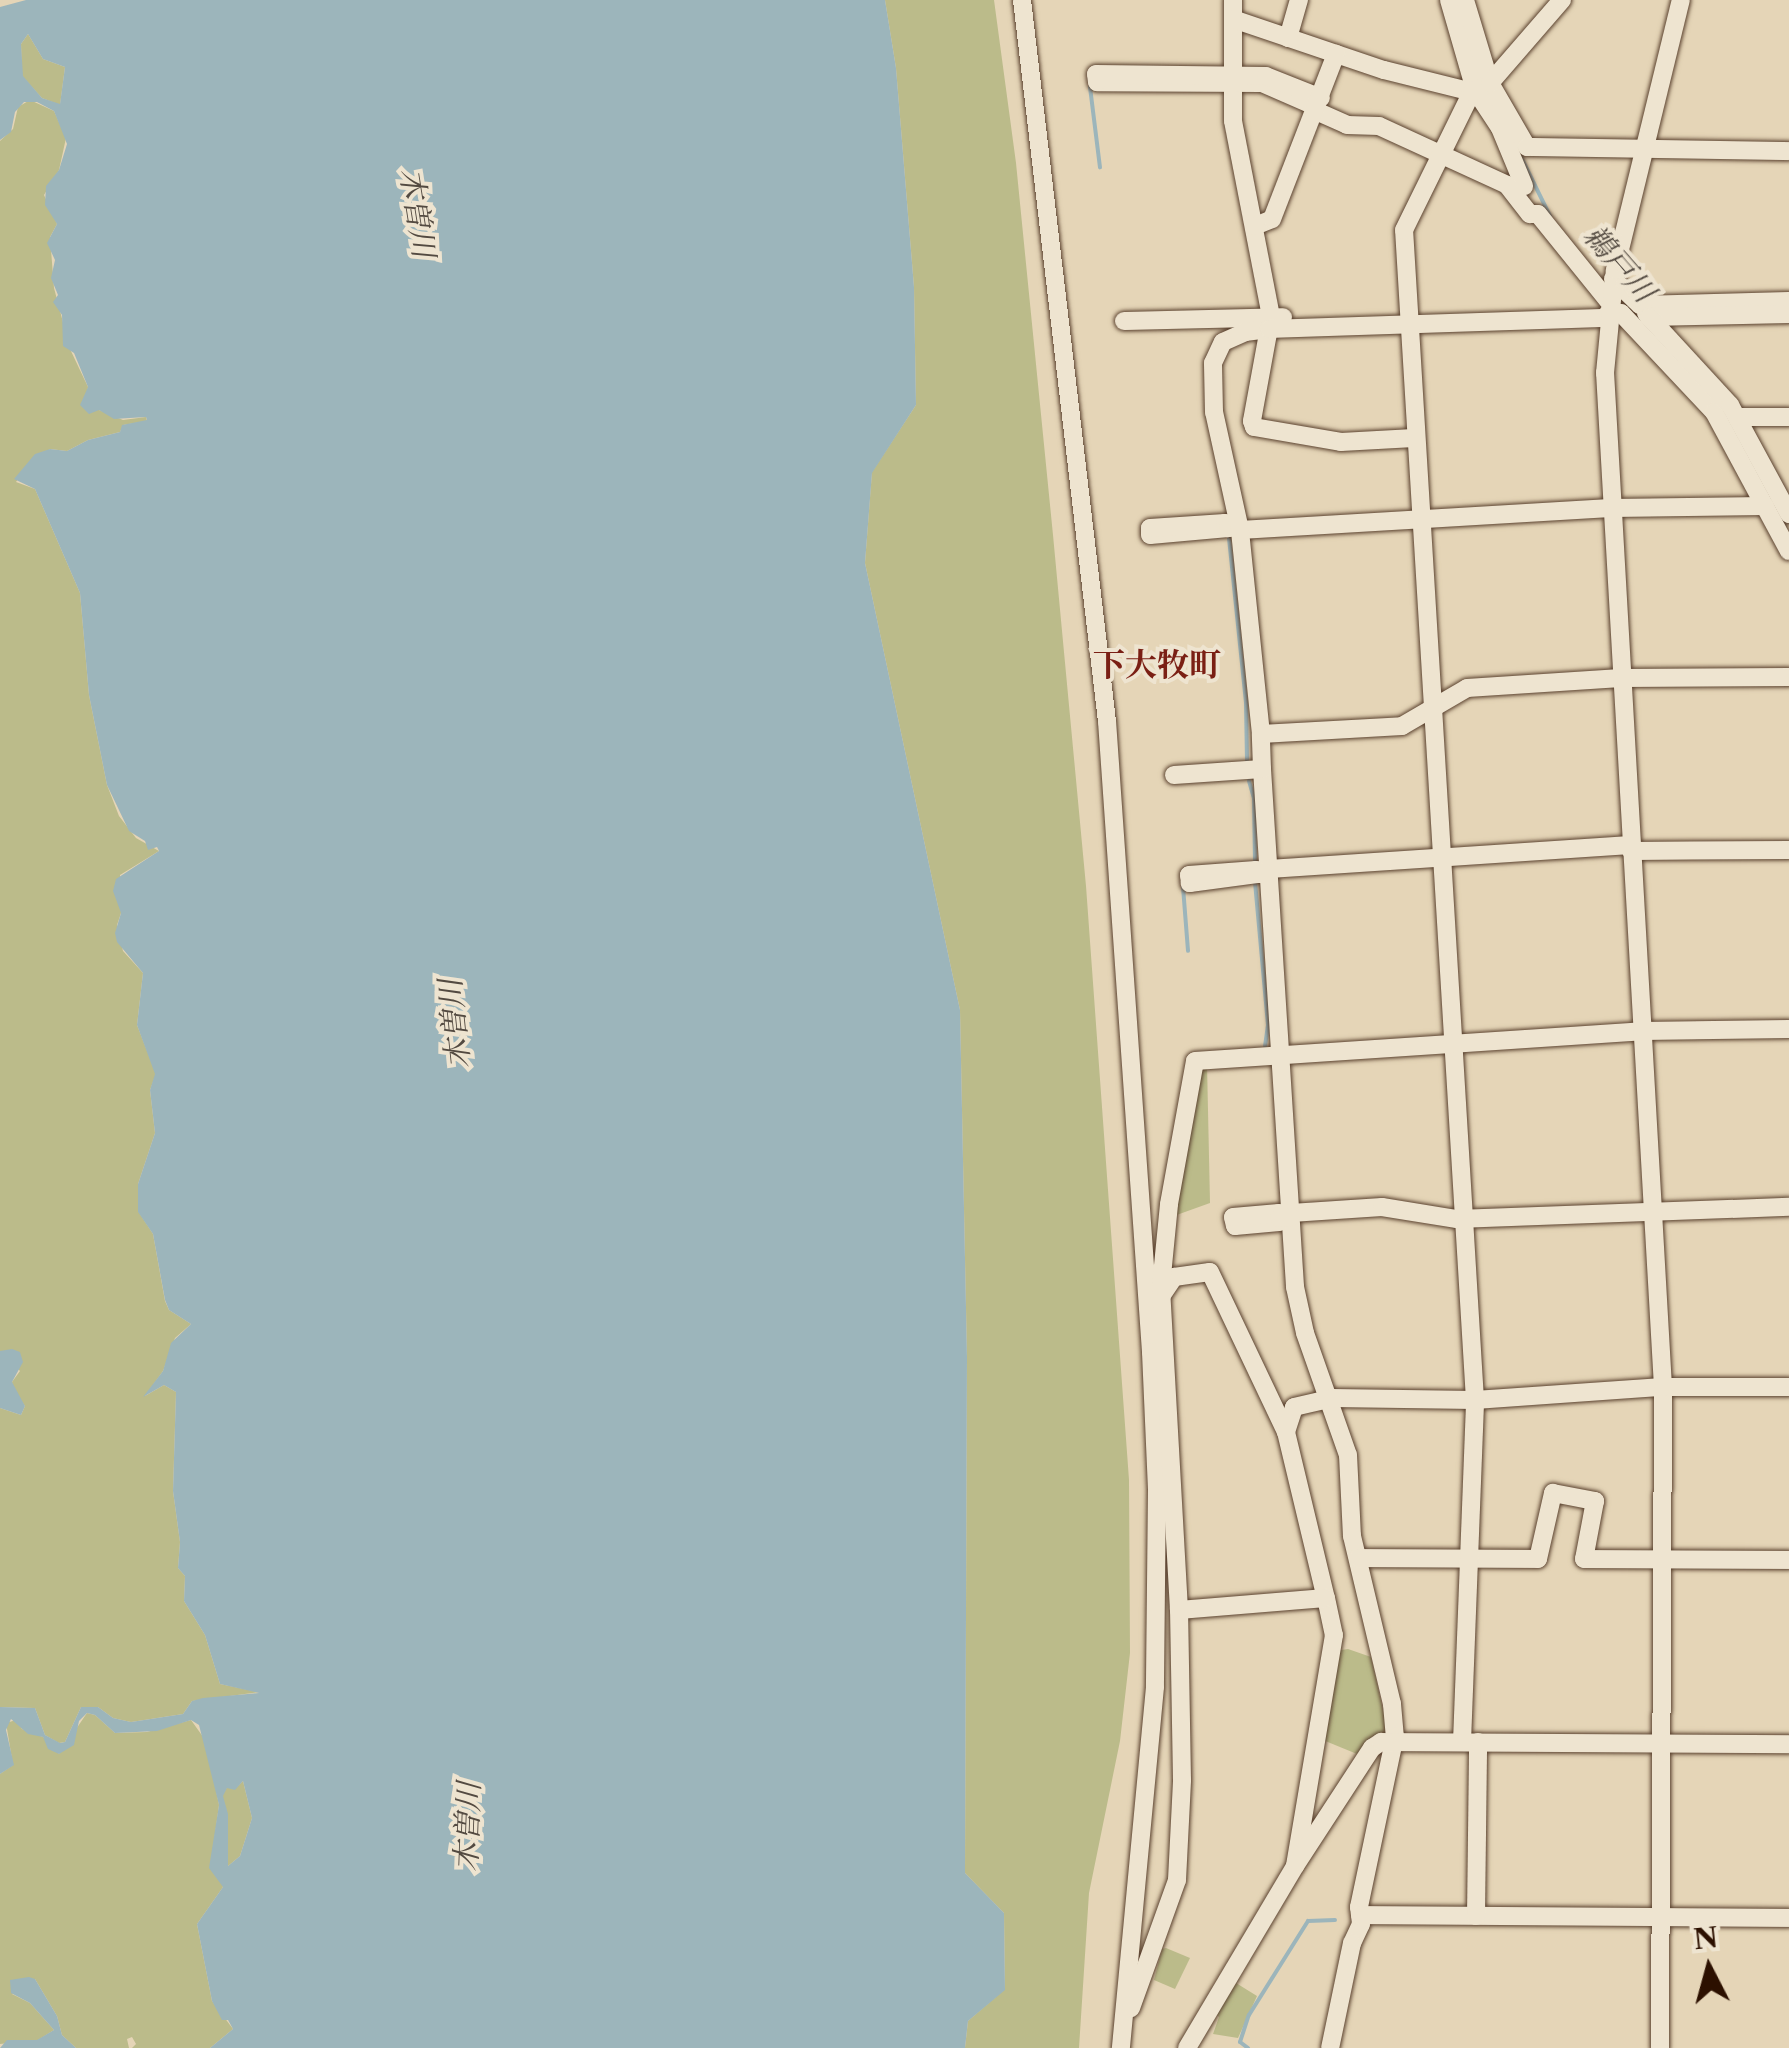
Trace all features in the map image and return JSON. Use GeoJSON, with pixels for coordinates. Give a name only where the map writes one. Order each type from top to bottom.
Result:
{"type":"FeatureCollection","features":[{"type":"Feature","properties":{"kind":"street"},"geometry":{"type":"LineString","coordinates":[[1022,0],[1107,721],[1141,1164],[1157,1489],[1155,1687],[1121,2048]]}},
{"type":"Feature","properties":{"kind":"street"},"geometry":{"type":"LineString","coordinates":[[1288,38],[1299,0]]}},
{"type":"Feature","properties":{"kind":"street"},"geometry":{"type":"LineString","coordinates":[[1450,0],[1530,214],[1538,214],[1621,313],[1714,412],[1789,551]]}},
{"type":"Feature","properties":{"kind":"street"},"geometry":{"type":"LineString","coordinates":[[1466,0],[1480,88],[1522,137],[1789,151]]}},
{"type":"Feature","properties":{"kind":"street"},"geometry":{"type":"LineString","coordinates":[[1476,1916],[1470,1742],[1474,1400],[1404,230],[1442,152],[1480,88],[1562,0]]}},
{"type":"Feature","properties":{"kind":"street"},"geometry":{"type":"LineString","coordinates":[[1660,2048],[1663,1387],[1605,428],[1610,300],[1681,0]]}},
{"type":"Feature","properties":{"kind":"street"},"geometry":{"type":"LineString","coordinates":[[1414,438],[1341,442],[1254,427],[1270,323],[1234,121],[1233,10],[1288,38],[1336,54],[1480,88]]}},
{"type":"Feature","properties":{"kind":"street"},"geometry":{"type":"LineString","coordinates":[[1255,226],[1272,219],[1336,54]]}},
{"type":"Feature","properties":{"kind":"street"},"geometry":{"type":"LineString","coordinates":[[1233,79],[1096,74],[1096,82],[1233,79],[1266,76],[1318,105],[1350,116],[1374,117],[1519,189]]}},
{"type":"Feature","properties":{"kind":"street"},"geometry":{"type":"LineString","coordinates":[[1644,144],[1789,141]]}},
{"type":"Feature","properties":{"kind":"street"},"geometry":{"type":"LineString","coordinates":[[1124,321],[1270,323],[1408,318],[1610,300],[1645,311],[1789,314]]}},
{"type":"Feature","properties":{"kind":"street"},"geometry":{"type":"LineString","coordinates":[[1645,311],[1789,302]]}},
{"type":"Feature","properties":{"kind":"street"},"geometry":{"type":"LineString","coordinates":[[1645,311],[1738,417],[1789,514]]}},
{"type":"Feature","properties":{"kind":"street"},"geometry":{"type":"LineString","coordinates":[[1270,323],[1232,336],[1213,363],[1214,412],[1237,526],[1261,734],[1288,1218],[1300,1314],[1332,1398],[1348,1455],[1350,1514],[1392,1704],[1394,1742],[1330,2048]]}},
{"type":"Feature","properties":{"kind":"street"},"geometry":{"type":"LineString","coordinates":[[1738,417],[1789,417]]}},
{"type":"Feature","properties":{"kind":"street"},"geometry":{"type":"LineString","coordinates":[[1237,526],[1610,504],[1762,501]]}},
{"type":"Feature","properties":{"kind":"street"},"geometry":{"type":"LineString","coordinates":[[1261,734],[1402,726],[1467,688],[1620,678],[1789,677]]}},
{"type":"Feature","properties":{"kind":"street"},"geometry":{"type":"LineString","coordinates":[[1174,775],[1262,769]]}},
{"type":"Feature","properties":{"kind":"street"},"geometry":{"type":"LineString","coordinates":[[1266,874],[1630,851],[1789,850]]}},
{"type":"Feature","properties":{"kind":"street"},"geometry":{"type":"LineString","coordinates":[[1161,1291],[1190,1070],[1195,1061],[1642,1031],[1789,1029]]}},
{"type":"Feature","properties":{"kind":"street"},"geometry":{"type":"LineString","coordinates":[[1124,2022],[1177,1880],[1182,1780],[1178,1610],[1161,1291],[1151,1190],[1141,1164]]}},
{"type":"Feature","properties":{"kind":"street"},"geometry":{"type":"LineString","coordinates":[[1288,1218],[1380,1215],[1462,1223],[1789,1207]]}},
{"type":"Feature","properties":{"kind":"street"},"geometry":{"type":"LineString","coordinates":[[1653,1212],[1789,1215]]}},
{"type":"Feature","properties":{"kind":"street"},"geometry":{"type":"LineString","coordinates":[[1161,1291],[1174,1276],[1210,1272],[1286,1432],[1326,1598],[1334,1635],[1295,1866]]}},
{"type":"Feature","properties":{"kind":"street"},"geometry":{"type":"LineString","coordinates":[[1286,1432],[1294,1406],[1332,1398],[1474,1400],[1663,1387],[1789,1387]]}},
{"type":"Feature","properties":{"kind":"street"},"geometry":{"type":"LineString","coordinates":[[1358,1563],[1538,1559],[1553,1492],[1595,1501],[1584,1559],[1789,1570]]}},
{"type":"Feature","properties":{"kind":"street"},"geometry":{"type":"LineString","coordinates":[[1585,1568],[1789,1560]]}},
{"type":"Feature","properties":{"kind":"street"},"geometry":{"type":"LineString","coordinates":[[1470,1563],[1540,1568]]}},
{"type":"Feature","properties":{"kind":"street"},"geometry":{"type":"LineString","coordinates":[[1178,1610],[1326,1598]]}},
{"type":"Feature","properties":{"kind":"street"},"geometry":{"type":"LineString","coordinates":[[1188,2048],[1295,1866],[1372,1748],[1394,1742],[1789,1744]]}},
{"type":"Feature","properties":{"kind":"street"},"geometry":{"type":"LineString","coordinates":[[1360,1919],[1476,1916],[1789,1926]]}},
{"type":"Feature","properties":{"kind":"street"},"geometry":{"type":"LineString","coordinates":[[1360,1919],[1789,1918]]}},
{"type":"Feature","properties":{"kind":"green space"},"geometry":{"type":"Polygon","coordinates":[[[885,0],[994,0],[1016,163],[1053,535],[1086,886],[1129,1480],[1130,1653],[1120,1741],[1089,1893],[1079,2048],[965,2048],[968,2021],[1005,1989],[1004,1913],[965,1873],[967,1357],[960,1010],[865,563],[872,472],[916,405],[914,287],[896,68],[885,0]]]}},
{"type":"Feature","properties":{"kind":"green space"},"geometry":{"type":"Polygon","coordinates":[[[28,34],[43,59],[65,67],[60,105],[42,98],[22,76],[21,44],[28,34]]]}},
{"type":"Feature","properties":{"kind":"green space"},"geometry":{"type":"Polygon","coordinates":[[[30,100],[54,111],[66,138],[59,170],[44,195],[57,224],[50,237],[54,288],[70,349],[88,387],[87,396],[99,410],[123,420],[146,417],[147,421],[123,425],[120,432],[88,440],[67,451],[50,449],[27,466],[16,482],[35,489],[80,593],[89,695],[107,785],[119,816],[136,838],[159,851],[120,875],[121,913],[117,925],[123,951],[143,973],[137,1025],[156,1074],[150,1090],[155,1133],[138,1184],[138,1211],[153,1234],[169,1310],[191,1324],[175,1338],[163,1371],[145,1396],[164,1385],[176,1392],[173,1491],[180,1542],[178,1568],[185,1576],[184,1601],[205,1635],[220,1684],[259,1692],[192,1701],[183,1714],[131,1722],[113,1718],[98,1707],[81,1707],[65,1742],[59,1743],[45,1735],[35,1708],[0,1707],[0,1408],[21,1415],[25,1406],[13,1390],[12,1382],[20,1371],[0,1351],[0,141],[13,129],[18,107],[30,100]]]}},
{"type":"Feature","properties":{"kind":"green space"},"geometry":{"type":"Polygon","coordinates":[[[1207,1064],[1210,1203],[1171,1217],[1191,1075],[1207,1064]]]}},
{"type":"Feature","properties":{"kind":"green space"},"geometry":{"type":"Polygon","coordinates":[[[1348,1649],[1371,1657],[1388,1732],[1369,1739],[1357,1754],[1318,1738],[1335,1651],[1348,1649]]]}},
{"type":"Feature","properties":{"kind":"green space"},"geometry":{"type":"Polygon","coordinates":[[[87,1713],[95,1715],[115,1733],[147,1732],[191,1720],[206,1741],[219,1805],[213,1849],[223,1887],[197,1924],[212,2001],[233,2029],[210,2048],[132,2048],[136,2044],[132,2037],[127,2039],[129,2048],[76,2048],[62,2035],[57,2016],[35,1979],[12,1994],[30,2003],[54,2030],[38,2040],[0,2044],[0,1774],[13,1765],[6,1723],[16,1720],[22,1729],[43,1737],[59,1754],[87,1713]]]}},
{"type":"Feature","properties":{"kind":"green space"},"geometry":{"type":"Polygon","coordinates":[[[243,1781],[252,1818],[240,1856],[228,1866],[222,1796],[227,1787],[235,1789],[243,1781]]]}},
{"type":"Feature","properties":{"kind":"green space"},"geometry":{"type":"Polygon","coordinates":[[[1162,1949],[1190,1958],[1175,1989],[1154,1980],[1162,1949]]]}},
{"type":"Feature","properties":{"kind":"green space"},"geometry":{"type":"Polygon","coordinates":[[[1236,1983],[1257,1996],[1238,2038],[1213,2034],[1219,2017],[1214,2012],[1236,1983]]]}},
{"type":"Feature","properties":{"kind":"water","name":"木曽川"},"geometry":{"type":"Polygon","coordinates":[[[26,0],[885,0],[896,68],[914,287],[916,405],[872,473],[865,563],[960,1010],[967,1357],[965,1873],[1004,1913],[1005,1990],[968,2021],[965,2048],[210,2048],[233,2029],[228,2020],[222,2020],[212,2001],[197,1924],[223,1887],[209,1868],[219,1805],[199,1725],[191,1720],[157,1731],[115,1733],[95,1715],[87,1713],[79,1721],[74,1745],[59,1754],[48,1749],[43,1737],[28,1734],[11,1719],[6,1730],[14,1765],[0,1774],[0,1707],[35,1708],[45,1735],[60,1743],[65,1742],[81,1707],[98,1707],[113,1718],[131,1722],[183,1714],[192,1701],[203,1698],[259,1693],[220,1684],[205,1635],[184,1601],[185,1576],[178,1568],[180,1542],[173,1491],[176,1392],[164,1385],[143,1397],[163,1371],[171,1343],[191,1324],[169,1310],[153,1234],[138,1212],[138,1184],[155,1133],[150,1090],[155,1074],[137,1025],[143,973],[117,942],[115,933],[121,913],[113,891],[116,879],[159,851],[157,847],[148,850],[145,841],[129,831],[107,785],[89,695],[80,593],[35,489],[14,479],[35,454],[50,449],[67,451],[88,440],[120,432],[122,425],[147,420],[114,419],[99,410],[89,414],[80,405],[88,387],[74,353],[63,346],[62,315],[53,302],[58,295],[51,278],[55,260],[47,243],[57,224],[45,205],[46,186],[59,170],[67,144],[54,111],[37,102],[24,102],[15,112],[11,132],[0,140],[0,7],[26,0]],[[28,34],[21,44],[23,76],[42,98],[60,104],[65,67],[43,59],[28,34]],[[243,1781],[235,1790],[227,1788],[223,1796],[228,1814],[228,1866],[240,1856],[252,1818],[243,1781]]]}},
{"type":"Feature","properties":{"kind":"water"},"geometry":{"type":"Polygon","coordinates":[[[0,1351],[20,1352],[23,1362],[12,1382],[25,1406],[21,1415],[0,1408],[0,1351]]]}},
{"type":"Feature","properties":{"kind":"water"},"geometry":{"type":"Polygon","coordinates":[[[35,1979],[57,2016],[62,2035],[76,2048],[0,2048],[7,2040],[37,2040],[54,2030],[30,2003],[11,1993],[10,1980],[35,1979]]]}},
{"type":"Feature","properties":{"kind":"waterway"},"geometry":{"type":"LineString","coordinates":[[1090,87],[1100,167]]}},
{"type":"Feature","properties":{"kind":"waterway","name":"鵜戸川"},"geometry":{"type":"LineString","coordinates":[[1521,157],[1550,216]]}},
{"type":"Feature","properties":{"kind":"waterway"},"geometry":{"type":"LineString","coordinates":[[1229,538],[1246,703],[1247,762]]}},
{"type":"Feature","properties":{"kind":"waterway"},"geometry":{"type":"LineString","coordinates":[[1249,781],[1254,798],[1255,862]]}},
{"type":"Feature","properties":{"kind":"waterway"},"geometry":{"type":"LineString","coordinates":[[1255,882],[1268,1025],[1265,1046]]}},
{"type":"Feature","properties":{"kind":"waterway"},"geometry":{"type":"LineString","coordinates":[[1183,887],[1188,951]]}},
{"type":"Feature","properties":{"kind":"waterway"},"geometry":{"type":"LineString","coordinates":[[1248,2048],[1240,2042],[1249,2015],[1308,1921],[1335,1920]]}},
{"type":"Feature","properties":{"kind":"district","name":"下大牧町"},"geometry":{"type":"Point","coordinates":[1157,665]}}]}
